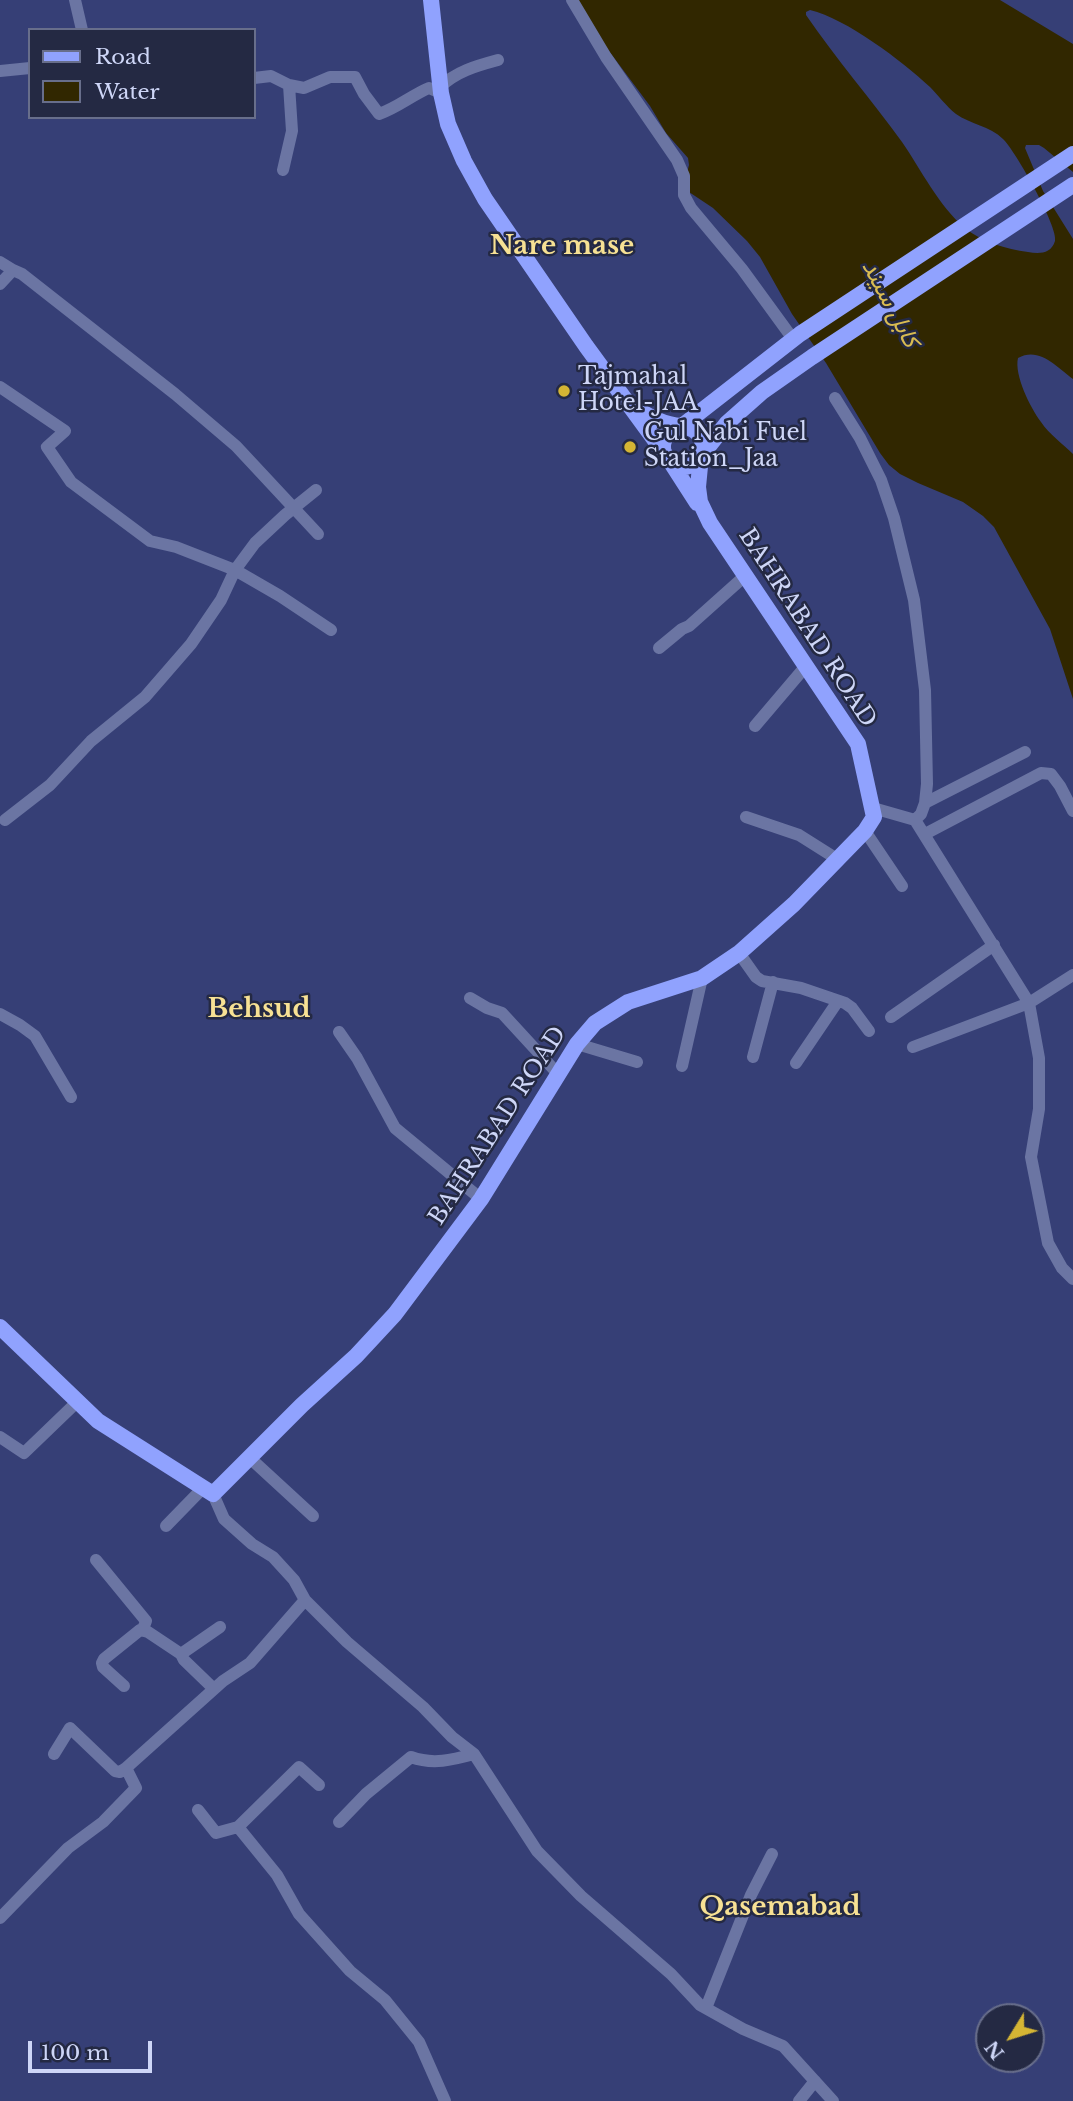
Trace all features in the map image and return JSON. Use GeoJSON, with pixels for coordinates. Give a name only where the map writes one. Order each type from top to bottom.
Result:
{"type":"FeatureCollection","features":[{"type":"Feature","properties":{"kind":"main road"},"geometry":{"type":"LineString","coordinates":[[431,0],[440,90],[448,124],[464,161],[485,199],[586,346],[668,458],[710,523]]}},
{"type":"Feature","properties":{"kind":"main road"},"geometry":{"type":"LineString","coordinates":[[1073,154],[797,337],[671,432],[664,442],[668,458],[675,465],[692,464],[727,423],[762,392],[1073,185]]}},
{"type":"Feature","properties":{"kind":"main road"},"geometry":{"type":"LineString","coordinates":[[629,404],[668,426],[682,426],[694,430],[701,439],[701,456]]}},
{"type":"Feature","properties":{"kind":"main road","name":"BAHRABAD ROAD"},"geometry":{"type":"LineString","coordinates":[[208,1491],[251,1459],[302,1405],[385,1326],[481,1199],[577,1044],[595,1023],[628,1002],[702,978],[739,953],[794,904],[865,831],[874,817],[858,744],[710,523],[698,487],[701,456]]}},
{"type":"Feature","properties":{"kind":"main road"},"geometry":{"type":"LineString","coordinates":[[0,1327],[98,1421],[208,1491]]}},
{"type":"Feature","properties":{"kind":"street"},"geometry":{"type":"LineString","coordinates":[[75,0],[82,28]]}},
{"type":"Feature","properties":{"kind":"street"},"geometry":{"type":"LineString","coordinates":[[572,0],[606,57],[677,160],[684,176],[684,195],[691,208],[797,337]]}},
{"type":"Feature","properties":{"kind":"street"},"geometry":{"type":"LineString","coordinates":[[256,78],[271,76],[289,86],[304,88],[330,77],[355,77],[363,94],[379,114],[429,88],[440,90],[452,76],[476,65],[498,60]]}},
{"type":"Feature","properties":{"kind":"street"},"geometry":{"type":"LineString","coordinates":[[0,71],[28,68]]}},
{"type":"Feature","properties":{"kind":"street"},"geometry":{"type":"LineString","coordinates":[[283,170],[292,131],[289,86]]}},
{"type":"Feature","properties":{"kind":"street"},"geometry":{"type":"LineString","coordinates":[[0,262],[22,274],[175,394],[236,446],[318,534]]}},
{"type":"Feature","properties":{"kind":"street"},"geometry":{"type":"LineString","coordinates":[[0,284],[13,270]]}},
{"type":"Feature","properties":{"kind":"street"},"geometry":{"type":"LineString","coordinates":[[0,387],[65,431],[47,447],[71,482],[150,541],[176,547],[235,570],[331,630]]}},
{"type":"Feature","properties":{"kind":"street"},"geometry":{"type":"LineString","coordinates":[[835,398],[860,438],[881,480],[894,518],[914,600],[925,690],[927,784],[925,803],[921,814],[915,820]]}},
{"type":"Feature","properties":{"kind":"street"},"geometry":{"type":"LineString","coordinates":[[5,820],[50,785],[91,741],[145,697],[191,644],[222,600],[235,570],[255,543],[316,489]]}},
{"type":"Feature","properties":{"kind":"street"},"geometry":{"type":"LineString","coordinates":[[659,648],[689,626],[746,575]]}},
{"type":"Feature","properties":{"kind":"street"},"geometry":{"type":"LineString","coordinates":[[755,726],[806,666]]}},
{"type":"Feature","properties":{"kind":"street"},"geometry":{"type":"LineString","coordinates":[[925,803],[1025,752]]}},
{"type":"Feature","properties":{"kind":"street"},"geometry":{"type":"LineString","coordinates":[[925,834],[1041,773],[1051,774],[1073,811]]}},
{"type":"Feature","properties":{"kind":"street"},"geometry":{"type":"LineString","coordinates":[[873,808],[915,820],[1030,1003],[1039,1058],[1039,1109],[1031,1157],[1048,1243],[1062,1268],[1073,1279]]}},
{"type":"Feature","properties":{"kind":"street"},"geometry":{"type":"LineString","coordinates":[[746,817],[799,835],[837,859]]}},
{"type":"Feature","properties":{"kind":"street"},"geometry":{"type":"LineString","coordinates":[[865,831],[902,886]]}},
{"type":"Feature","properties":{"kind":"street"},"geometry":{"type":"LineString","coordinates":[[891,1017],[994,945]]}},
{"type":"Feature","properties":{"kind":"street"},"geometry":{"type":"LineString","coordinates":[[739,953],[762,981],[802,988],[845,1003],[869,1031]]}},
{"type":"Feature","properties":{"kind":"street"},"geometry":{"type":"LineString","coordinates":[[913,1047],[1030,1003],[1073,975]]}},
{"type":"Feature","properties":{"kind":"street"},"geometry":{"type":"LineString","coordinates":[[682,1066],[702,978]]}},
{"type":"Feature","properties":{"kind":"street"},"geometry":{"type":"LineString","coordinates":[[753,1057],[773,982]]}},
{"type":"Feature","properties":{"kind":"street"},"geometry":{"type":"LineString","coordinates":[[470,998],[502,1013],[559,1075]]}},
{"type":"Feature","properties":{"kind":"street"},"geometry":{"type":"LineString","coordinates":[[796,1063],[838,1001]]}},
{"type":"Feature","properties":{"kind":"street"},"geometry":{"type":"LineString","coordinates":[[0,1014],[35,1036],[71,1097]]}},
{"type":"Feature","properties":{"kind":"street"},"geometry":{"type":"LineString","coordinates":[[339,1032],[357,1058],[395,1128],[481,1199]]}},
{"type":"Feature","properties":{"kind":"street"},"geometry":{"type":"LineString","coordinates":[[577,1044],[637,1062]]}},
{"type":"Feature","properties":{"kind":"street"},"geometry":{"type":"LineString","coordinates":[[0,1437],[24,1453],[78,1402]]}},
{"type":"Feature","properties":{"kind":"street"},"geometry":{"type":"LineString","coordinates":[[251,1459],[313,1516]]}},
{"type":"Feature","properties":{"kind":"street"},"geometry":{"type":"LineString","coordinates":[[166,1526],[208,1491],[224,1520],[252,1544],[273,1557],[294,1580],[305,1600],[347,1642],[474,1754],[537,1851],[581,1896],[671,1974],[700,2005],[743,2029],[783,2046],[833,2101]]}},
{"type":"Feature","properties":{"kind":"street"},"geometry":{"type":"LineString","coordinates":[[96,1560],[146,1621],[143,1629],[102,1663],[124,1686]]}},
{"type":"Feature","properties":{"kind":"street"},"geometry":{"type":"LineString","coordinates":[[54,1754],[70,1728],[115,1771],[120,1772],[214,1689],[250,1663],[305,1600]]}},
{"type":"Feature","properties":{"kind":"street"},"geometry":{"type":"LineString","coordinates":[[181,1654],[220,1627]]}},
{"type":"Feature","properties":{"kind":"street"},"geometry":{"type":"LineString","coordinates":[[143,1629],[181,1654],[214,1689]]}},
{"type":"Feature","properties":{"kind":"street"},"geometry":{"type":"LineString","coordinates":[[339,1822],[366,1794],[411,1756],[425,1762],[451,1760],[474,1754]]}},
{"type":"Feature","properties":{"kind":"street"},"geometry":{"type":"LineString","coordinates":[[198,1810],[216,1833],[238,1827],[299,1767],[319,1785]]}},
{"type":"Feature","properties":{"kind":"street"},"geometry":{"type":"LineString","coordinates":[[0,1918],[68,1848],[103,1822],[136,1788],[126,1768]]}},
{"type":"Feature","properties":{"kind":"street"},"geometry":{"type":"LineString","coordinates":[[238,1827],[277,1875],[299,1914],[350,1971],[385,2000],[419,2042],[445,2101]]}},
{"type":"Feature","properties":{"kind":"street"},"geometry":{"type":"LineString","coordinates":[[706,2008],[751,1895],[772,1854]]}},
{"type":"Feature","properties":{"kind":"street"},"geometry":{"type":"LineString","coordinates":[[799,2101],[815,2081]]}},
{"type":"Feature","properties":{"kind":"water","name":"کابل سيند"},"geometry":{"type":"Polygon","coordinates":[[[578,0],[1000,0],[1073,44],[1073,172],[1039,145],[1026,145],[1025,148],[1043,191],[1073,239],[1073,379],[1040,356],[1026,355],[1018,358],[1017,365],[1024,391],[1037,416],[1048,431],[1073,454],[1073,699],[1050,629],[994,527],[963,502],[900,474],[889,465],[826,363],[792,314],[760,257],[713,208],[689,192],[688,158],[666,133],[650,106],[606,47],[578,0]],[[810,10],[806,12],[817,31],[902,142],[955,219],[979,237],[1003,247],[1036,253],[1051,248],[1055,241],[1050,221],[1026,173],[1003,139],[956,114],[905,65],[857,31],[810,10]]]}},
{"type":"Feature","properties":{"kind":"place","name":"Tajmahal Hotel-JAA"},"geometry":{"type":"Point","coordinates":[564,391]}},
{"type":"Feature","properties":{"kind":"place","name":"Gul Nabi Fuel Station_Jaa"},"geometry":{"type":"Point","coordinates":[630,447]}},
{"type":"Feature","properties":{"kind":"district","name":"Nare mase"},"geometry":{"type":"Point","coordinates":[562,247]}},
{"type":"Feature","properties":{"kind":"district","name":"Behsud"},"geometry":{"type":"Point","coordinates":[259,1010]}},
{"type":"Feature","properties":{"kind":"district","name":"Qasemabad"},"geometry":{"type":"Point","coordinates":[780,1908]}}]}
